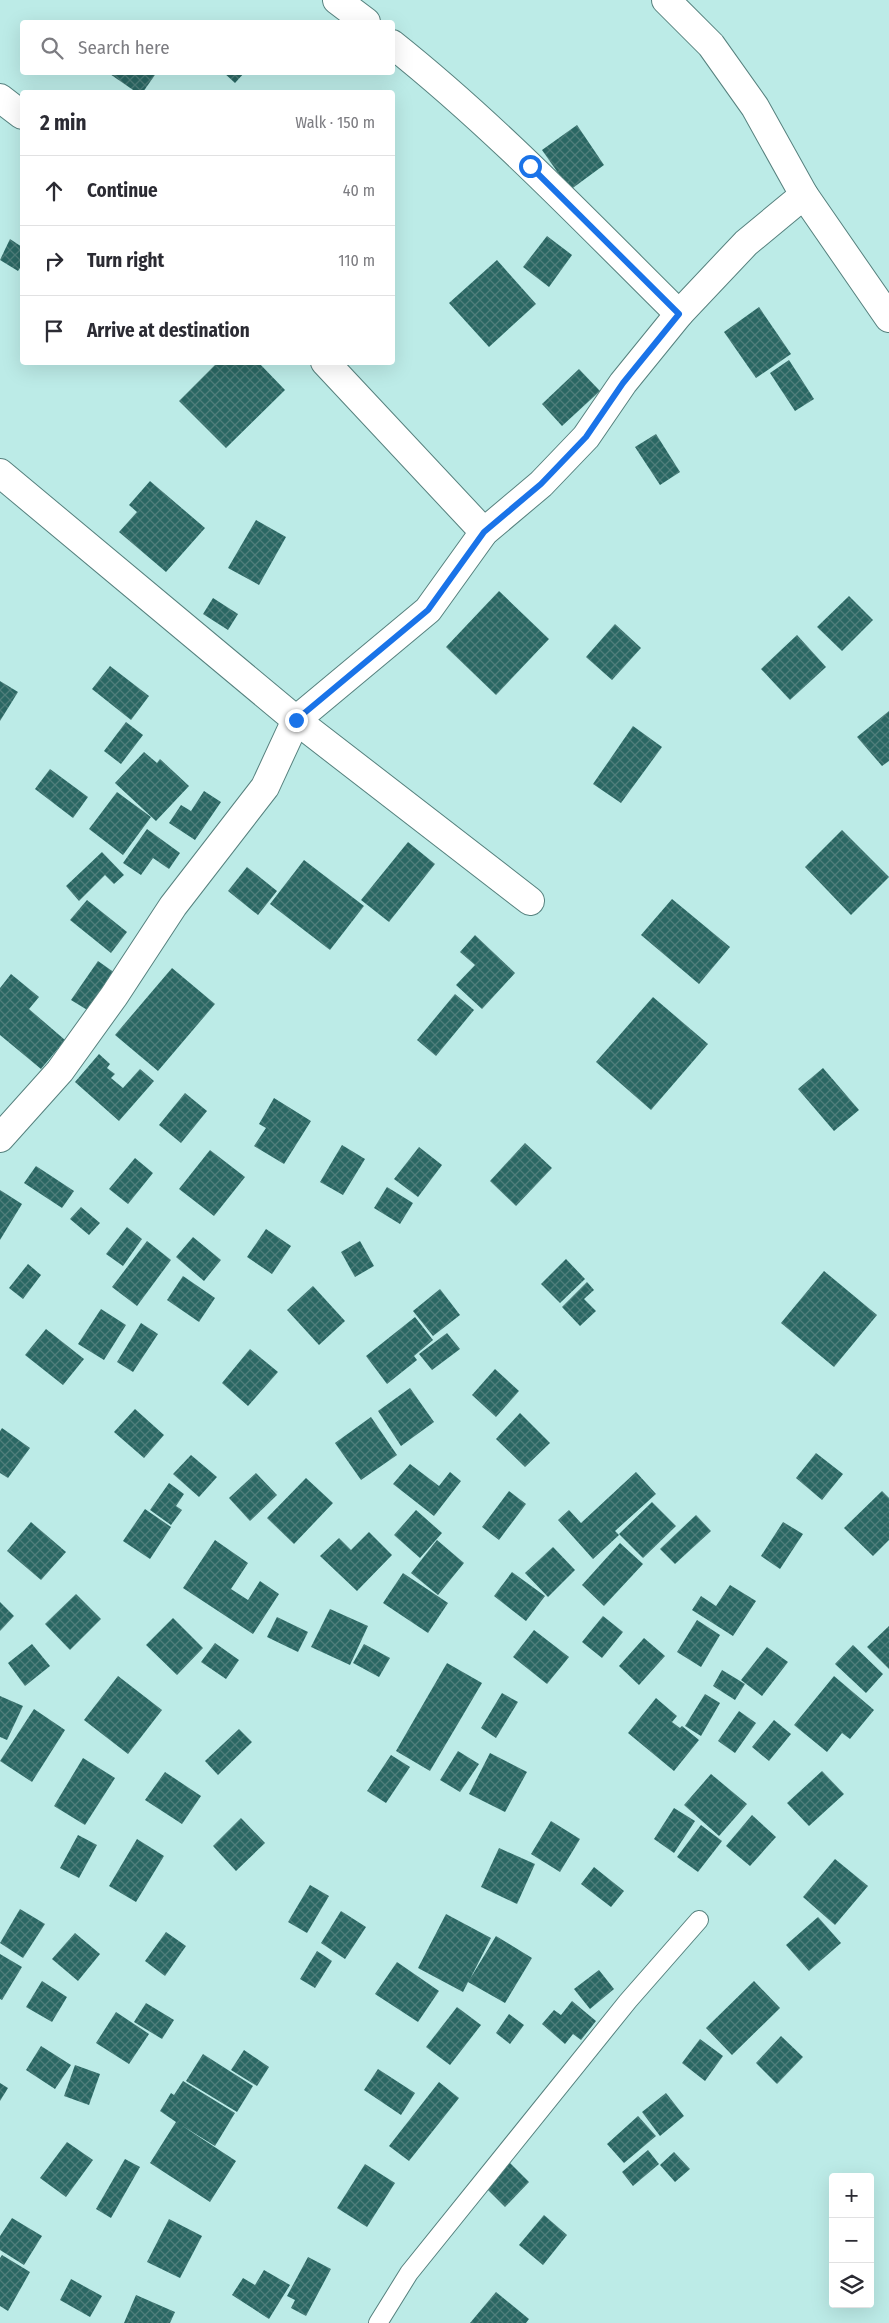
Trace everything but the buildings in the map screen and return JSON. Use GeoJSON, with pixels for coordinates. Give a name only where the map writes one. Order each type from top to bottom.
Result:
{"type":"FeatureCollection","features":[{"type":"Feature","properties":{"kind":"street"},"geometry":{"type":"LineString","coordinates":[[337,0],[363,20]]}},
{"type":"Feature","properties":{"kind":"street"},"geometry":{"type":"LineString","coordinates":[[666,0],[711,45],[755,108],[804,195],[889,318]]}},
{"type":"Feature","properties":{"kind":"street"},"geometry":{"type":"LineString","coordinates":[[395,46],[429,73],[530,166],[679,314]]}},
{"type":"Feature","properties":{"kind":"street"},"geometry":{"type":"LineString","coordinates":[[0,98],[20,113]]}},
{"type":"Feature","properties":{"kind":"street"},"geometry":{"type":"LineString","coordinates":[[0,1138],[60,1070],[114,996],[173,906],[265,787],[296,720],[428,610],[484,532],[541,484],[586,437],[623,383],[679,314],[746,243],[804,195]]}},
{"type":"Feature","properties":{"kind":"street"},"geometry":{"type":"LineString","coordinates":[[328,365],[484,532]]}},
{"type":"Feature","properties":{"kind":"street"},"geometry":{"type":"LineString","coordinates":[[0,473],[296,720],[530,901]]}},
{"type":"Feature","properties":{"kind":"lane"},"geometry":{"type":"LineString","coordinates":[[378,2323],[415,2265],[628,2000],[699,1920]]}},
{"type":"Feature","properties":{"kind":"route"},"geometry":{"type":"LineString","coordinates":[[296,720],[363,662],[428,610],[484,532],[541,484],[586,437],[623,383],[679,314],[530,166]]}}]}
